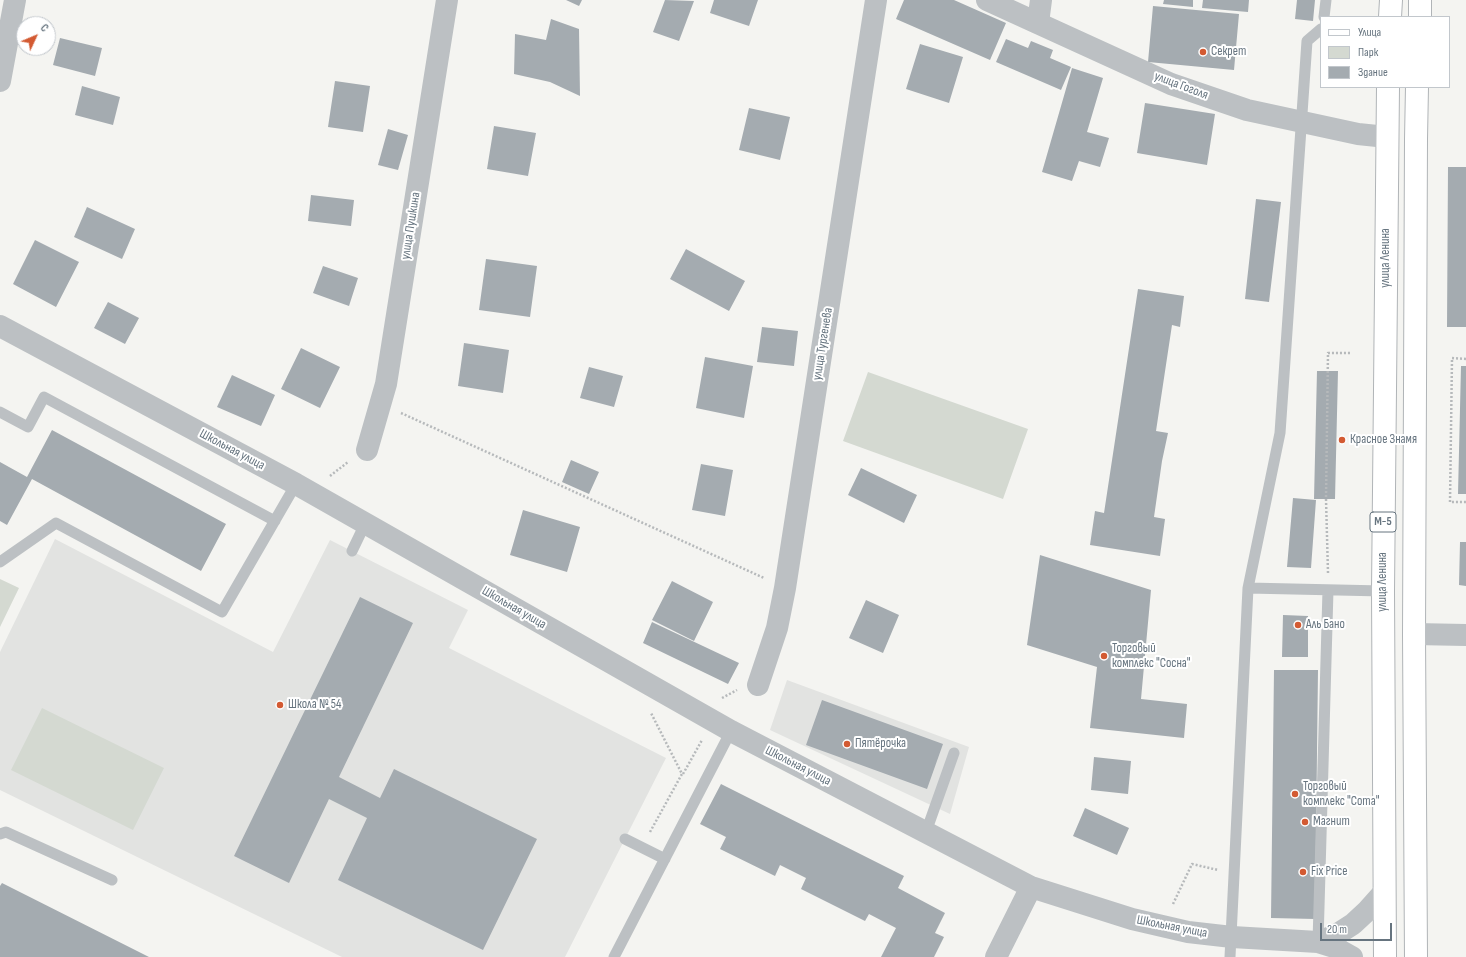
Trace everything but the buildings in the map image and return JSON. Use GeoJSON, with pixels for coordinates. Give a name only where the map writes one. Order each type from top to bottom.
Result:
{"type":"FeatureCollection","features":[{"type":"Feature","properties":{"kind":"main road"},"geometry":{"type":"LineString","coordinates":[[1390,16],[1391,0]]}},
{"type":"Feature","properties":{"kind":"main road"},"geometry":{"type":"LineString","coordinates":[[1420,0],[1420,16]]}},
{"type":"Feature","properties":{"kind":"main road","name":"улица Ленина"},"geometry":{"type":"LineString","coordinates":[[1385,957],[1383,591],[1388,88]]}},
{"type":"Feature","properties":{"kind":"main road","name":"М-5"},"geometry":{"type":"LineString","coordinates":[[1416,957],[1414,634],[1417,88]]}},
{"type":"Feature","properties":{"kind":"street"},"geometry":{"type":"LineString","coordinates":[[0,80],[15,0]]}},
{"type":"Feature","properties":{"kind":"street","name":"улица Пушкина"},"geometry":{"type":"LineString","coordinates":[[367,450],[386,384],[447,0]]}},
{"type":"Feature","properties":{"kind":"street","name":"улица Тургенева"},"geometry":{"type":"LineString","coordinates":[[758,685],[778,628],[785,588],[876,0]]}},
{"type":"Feature","properties":{"kind":"street","name":"улица Гоголя"},"geometry":{"type":"LineString","coordinates":[[987,0],[1171,84],[1247,110],[1358,134],[1387,137]]}},
{"type":"Feature","properties":{"kind":"street"},"geometry":{"type":"LineString","coordinates":[[1038,23],[1041,0]]}},
{"type":"Feature","properties":{"kind":"street","name":"Школьная улица"},"geometry":{"type":"LineString","coordinates":[[0,326],[296,484],[731,731],[1031,887],[1132,919],[1188,932],[1231,947],[1318,942],[1334,946],[1352,957]]}},
{"type":"Feature","properties":{"kind":"street"},"geometry":{"type":"LineString","coordinates":[[1414,634],[1466,635]]}},
{"type":"Feature","properties":{"kind":"street"},"geometry":{"type":"LineString","coordinates":[[996,957],[1031,887]]}},
{"type":"Feature","properties":{"kind":"street","name":"Школьная улица"},"geometry":{"type":"LineString","coordinates":[[1318,942],[1336,935],[1353,924],[1384,892]]}},
{"type":"Feature","properties":{"kind":"lane"},"geometry":{"type":"LineString","coordinates":[[1324,16],[1326,0]]}},
{"type":"Feature","properties":{"kind":"lane"},"geometry":{"type":"LineString","coordinates":[[1231,947],[1248,588],[1280,433],[1300,122],[1307,41],[1320,30]]}},
{"type":"Feature","properties":{"kind":"lane"},"geometry":{"type":"LineString","coordinates":[[0,412],[28,426],[44,397],[274,521]]}},
{"type":"Feature","properties":{"kind":"lane"},"geometry":{"type":"LineString","coordinates":[[0,562],[56,523],[222,612],[296,484]]}},
{"type":"Feature","properties":{"kind":"lane"},"geometry":{"type":"LineString","coordinates":[[352,551],[365,524]]}},
{"type":"Feature","properties":{"kind":"lane"},"geometry":{"type":"LineString","coordinates":[[1248,588],[1383,591]]}},
{"type":"Feature","properties":{"kind":"lane"},"geometry":{"type":"LineString","coordinates":[[1318,942],[1328,590]]}},
{"type":"Feature","properties":{"kind":"lane"},"geometry":{"type":"LineString","coordinates":[[614,957],[731,731]]}},
{"type":"Feature","properties":{"kind":"lane"},"geometry":{"type":"LineString","coordinates":[[926,832],[954,753]]}},
{"type":"Feature","properties":{"kind":"lane"},"geometry":{"type":"LineString","coordinates":[[0,834],[6,832],[112,880]]}},
{"type":"Feature","properties":{"kind":"lane"},"geometry":{"type":"LineString","coordinates":[[625,839],[665,859]]}},
{"type":"Feature","properties":{"kind":"path"},"geometry":{"type":"LineString","coordinates":[[1328,590],[1326,499],[1328,353],[1351,353]]}},
{"type":"Feature","properties":{"kind":"path"},"geometry":{"type":"LineString","coordinates":[[1466,358],[1452,358],[1450,502],[1466,502]]}},
{"type":"Feature","properties":{"kind":"path"},"geometry":{"type":"LineString","coordinates":[[380,404],[785,588]]}},
{"type":"Feature","properties":{"kind":"path"},"geometry":{"type":"LineString","coordinates":[[650,710],[682,774]]}},
{"type":"Feature","properties":{"kind":"path"},"geometry":{"type":"LineString","coordinates":[[641,847],[703,738]]}},
{"type":"Feature","properties":{"kind":"path"},"geometry":{"type":"LineString","coordinates":[[1171,909],[1192,864],[1235,874]]}},
{"type":"Feature","properties":{"kind":"shaded area","name":"Школа № 54"},"geometry":{"type":"Polygon","coordinates":[[[55,539],[273,652],[330,540],[468,610],[449,648],[666,758],[565,957],[342,957],[0,790],[0,652],[55,539]]]}},
{"type":"Feature","properties":{"kind":"shaded area"},"geometry":{"type":"Polygon","coordinates":[[[787,680],[969,747],[950,814],[770,730],[787,680]]]}},
{"type":"Feature","properties":{"kind":"green space"},"geometry":{"type":"Polygon","coordinates":[[[868,372],[1028,429],[1003,499],[843,441],[868,372]]]}},
{"type":"Feature","properties":{"kind":"green space"},"geometry":{"type":"Polygon","coordinates":[[[0,579],[19,588],[0,627],[0,579]]]}},
{"type":"Feature","properties":{"kind":"green space"},"geometry":{"type":"Polygon","coordinates":[[[42,708],[164,768],[133,830],[11,770],[42,708]]]}},
{"type":"Feature","properties":{"kind":"place","name":"Секрет"},"geometry":{"type":"Point","coordinates":[1203,52]}},
{"type":"Feature","properties":{"kind":"place","name":"Красное Знамя"},"geometry":{"type":"Point","coordinates":[1342,440]}},
{"type":"Feature","properties":{"kind":"place","name":"Аль Бано"},"geometry":{"type":"Point","coordinates":[1298,625]}},
{"type":"Feature","properties":{"kind":"place","name":"Торговый комплекс \"Сосна\""},"geometry":{"type":"Point","coordinates":[1104,656]}},
{"type":"Feature","properties":{"kind":"place","name":"Школа № 54"},"geometry":{"type":"Point","coordinates":[280,705]}},
{"type":"Feature","properties":{"kind":"place","name":"Пятёрочка"},"geometry":{"type":"Point","coordinates":[847,744]}},
{"type":"Feature","properties":{"kind":"place","name":"Торговый комплекс \"Сота\""},"geometry":{"type":"Point","coordinates":[1295,794]}},
{"type":"Feature","properties":{"kind":"place","name":"Магнит"},"geometry":{"type":"Point","coordinates":[1305,822]}},
{"type":"Feature","properties":{"kind":"place","name":"Fix Price"},"geometry":{"type":"Point","coordinates":[1303,872]}}]}
